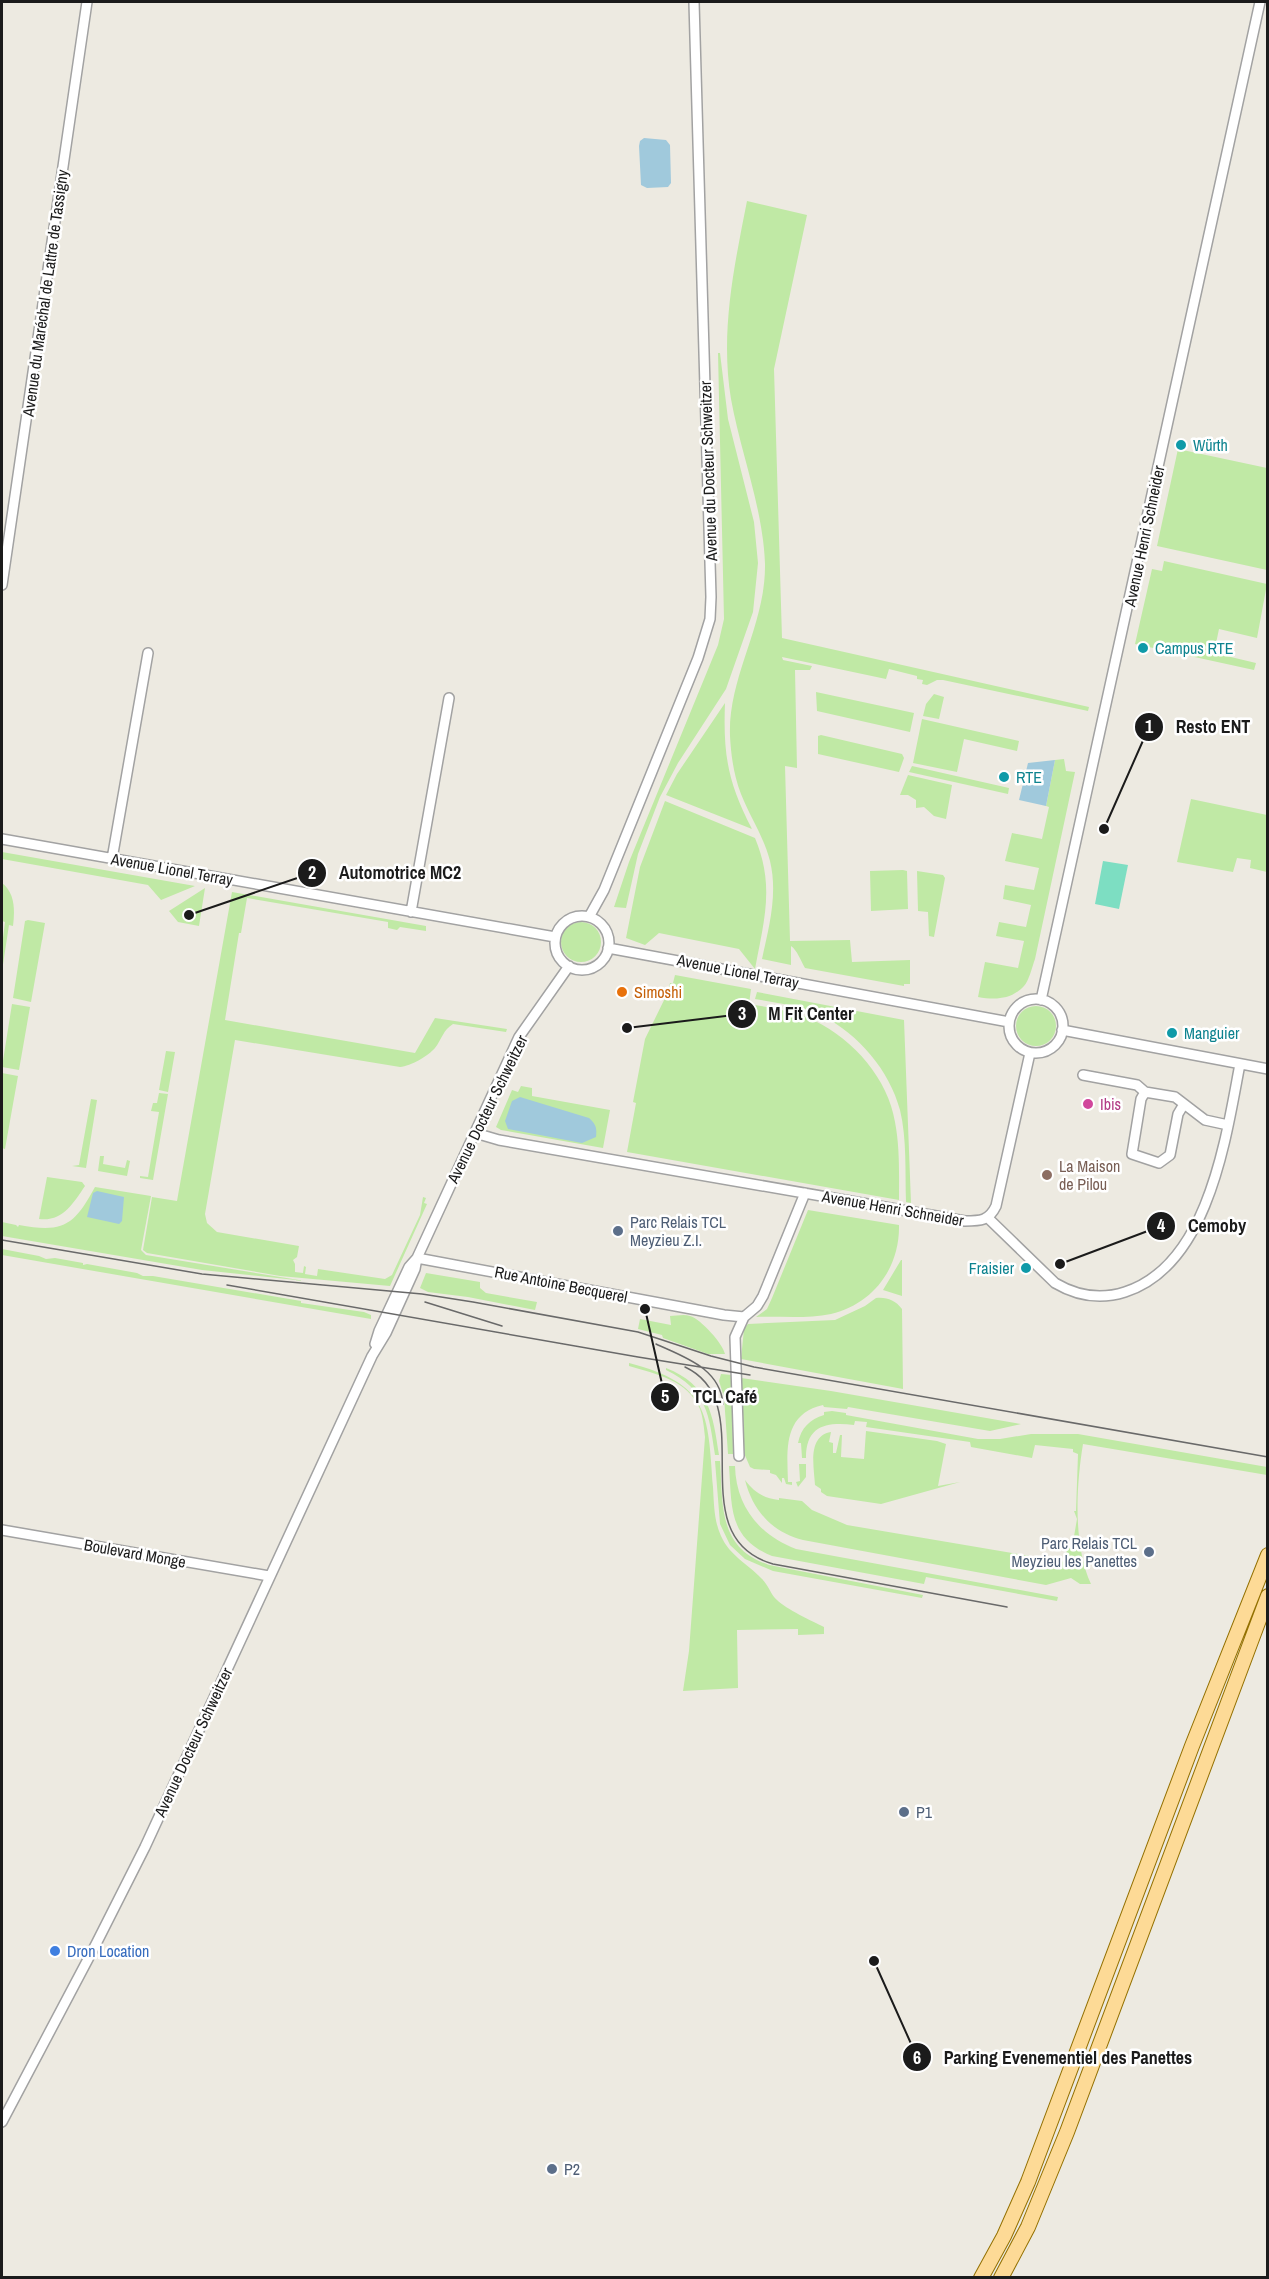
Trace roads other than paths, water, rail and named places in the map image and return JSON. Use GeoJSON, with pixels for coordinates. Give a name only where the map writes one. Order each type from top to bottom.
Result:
{"type":"FeatureCollection","features":[{"type":"Feature","properties":{"kind":"main road"},"geometry":{"type":"LineString","coordinates":[[981,2277],[1012,2219],[1036,2161],[1192,1746],[1268,1555]]}},
{"type":"Feature","properties":{"kind":"main road"},"geometry":{"type":"LineString","coordinates":[[1001,2277],[1028,2227],[1056,2160],[1268,1596]]}},
{"type":"Feature","properties":{"kind":"street","name":"Avenue du Maréchal de Lattre de Tassigny"},"geometry":{"type":"LineString","coordinates":[[2,585],[87,2]]}},
{"type":"Feature","properties":{"kind":"street","name":"Avenue du Docteur Schweitzer"},"geometry":{"type":"LineString","coordinates":[[590,917],[604,890],[698,658],[710,619],[694,2]]}},
{"type":"Feature","properties":{"kind":"street","name":"Avenue Henri Schneider"},"geometry":{"type":"LineString","coordinates":[[1041,1000],[1260,2]]}},
{"type":"Feature","properties":{"kind":"street"},"geometry":{"type":"LineString","coordinates":[[112,859],[148,653]]}},
{"type":"Feature","properties":{"kind":"street"},"geometry":{"type":"LineString","coordinates":[[411,912],[449,698]]}},
{"type":"Feature","properties":{"kind":"street","name":"Avenue Lionel Terray"},"geometry":{"type":"LineString","coordinates":[[2,839],[555,937]]}},
{"type":"Feature","properties":{"kind":"street"},"geometry":{"type":"LineString","coordinates":[[580,915],[590,917],[603,925],[607,932],[608,948],[600,962],[593,967],[577,969],[569,966],[559,957],[554,944],[555,937],[564,922],[580,915]]}},
{"type":"Feature","properties":{"kind":"street","name":"Avenue Lionel Terray"},"geometry":{"type":"LineString","coordinates":[[608,948],[1009,1022]]}},
{"type":"Feature","properties":{"kind":"street","name":"Avenue Docteur Schweitzer"},"geometry":{"type":"LineString","coordinates":[[2,2122],[145,1847],[372,1356],[379,1331],[409,1267],[417,1258],[519,1037],[569,966]]}},
{"type":"Feature","properties":{"kind":"street"},"geometry":{"type":"LineString","coordinates":[[1041,1000],[1055,1008],[1062,1022],[1062,1030],[1054,1046],[1047,1051],[1030,1053],[1016,1044],[1009,1030],[1009,1022],[1017,1006],[1024,1002],[1041,1000]]}},
{"type":"Feature","properties":{"kind":"street"},"geometry":{"type":"LineString","coordinates":[[1062,1030],[1268,1069]]}},
{"type":"Feature","properties":{"kind":"street","name":"Avenue Henri Schneider"},"geometry":{"type":"LineString","coordinates":[[475,1133],[499,1140],[965,1221],[980,1221],[988,1218],[996,1206],[1030,1053]]}},
{"type":"Feature","properties":{"kind":"street"},"geometry":{"type":"LineString","coordinates":[[988,1218],[1055,1283],[1067,1290],[1088,1296],[1108,1296],[1132,1290],[1160,1272],[1172,1260],[1192,1232],[1210,1191],[1223,1150],[1240,1064]]}},
{"type":"Feature","properties":{"kind":"street"},"geometry":{"type":"LineString","coordinates":[[1083,1075],[1137,1085],[1145,1092],[1175,1097],[1205,1120],[1228,1125]]}},
{"type":"Feature","properties":{"kind":"street"},"geometry":{"type":"LineString","coordinates":[[1145,1092],[1141,1099],[1132,1154],[1159,1163],[1170,1155],[1178,1114],[1184,1104]]}},
{"type":"Feature","properties":{"kind":"street"},"geometry":{"type":"LineString","coordinates":[[739,1456],[735,1337],[744,1317],[757,1306],[764,1296],[805,1193]]}},
{"type":"Feature","properties":{"kind":"street","name":"Rue Antoine Becquerel"},"geometry":{"type":"LineString","coordinates":[[417,1258],[744,1317]]}},
{"type":"Feature","properties":{"kind":"street","name":"Boulevard Monge"},"geometry":{"type":"LineString","coordinates":[[2,1530],[269,1576]]}},
{"type":"Feature","properties":{"kind":"water"},"geometry":{"type":"Polygon","coordinates":[[[644,138],[666,140],[670,145],[671,183],[668,187],[647,188],[641,185],[639,146],[640,141],[644,138]]]}},
{"type":"Feature","properties":{"kind":"water"},"geometry":{"type":"Polygon","coordinates":[[[1055,760],[1046,806],[1019,800],[1028,763],[1055,760]]]}},
{"type":"Feature","properties":{"kind":"water"},"geometry":{"type":"Polygon","coordinates":[[[520,1097],[589,1118],[596,1126],[596,1137],[582,1143],[508,1129],[505,1121],[512,1101],[520,1097]]]}},
{"type":"Feature","properties":{"kind":"water"},"geometry":{"type":"Polygon","coordinates":[[[97,1191],[124,1197],[122,1221],[119,1224],[87,1217],[93,1193],[97,1191]]]}},
{"type":"Feature","properties":{"kind":"tram line"},"geometry":{"type":"LineString","coordinates":[[2,1240],[202,1274],[422,1294],[473,1302],[638,1332],[711,1356],[754,1367],[1268,1457]]}},
{"type":"Feature","properties":{"kind":"tram line"},"geometry":{"type":"LineString","coordinates":[[227,1285],[750,1375]]}},
{"type":"Feature","properties":{"kind":"tram line"},"geometry":{"type":"LineString","coordinates":[[425,1302],[502,1326]]}},
{"type":"Feature","properties":{"kind":"tram line"},"geometry":{"type":"LineString","coordinates":[[656,1344],[689,1359],[708,1373],[715,1381],[723,1404]]}},
{"type":"Feature","properties":{"kind":"tram line"},"geometry":{"type":"LineString","coordinates":[[685,1367],[707,1385],[718,1409],[722,1438],[724,1499],[730,1526],[745,1549],[773,1564],[1007,1607]]}},
{"type":"Feature","properties":{"kind":"place","name":"Würth"},"geometry":{"type":"Point","coordinates":[1181,445]}},
{"type":"Feature","properties":{"kind":"place","name":"Campus RTE"},"geometry":{"type":"Point","coordinates":[1143,648]}},
{"type":"Feature","properties":{"kind":"place","name":"RTE"},"geometry":{"type":"Point","coordinates":[1004,777]}},
{"type":"Feature","properties":{"kind":"place","name":"Resto ENT"},"geometry":{"type":"Point","coordinates":[1104,829]}},
{"type":"Feature","properties":{"kind":"place","name":"Automotrice MC2"},"geometry":{"type":"Point","coordinates":[189,915]}},
{"type":"Feature","properties":{"kind":"place","name":"Simoshi"},"geometry":{"type":"Point","coordinates":[622,992]}},
{"type":"Feature","properties":{"kind":"place","name":"M Fit Center"},"geometry":{"type":"Point","coordinates":[627,1028]}},
{"type":"Feature","properties":{"kind":"place","name":"Manguier"},"geometry":{"type":"Point","coordinates":[1172,1033]}},
{"type":"Feature","properties":{"kind":"place","name":"Ibis"},"geometry":{"type":"Point","coordinates":[1088,1104]}},
{"type":"Feature","properties":{"kind":"place","name":"La Maison de Pilou"},"geometry":{"type":"Point","coordinates":[1047,1175]}},
{"type":"Feature","properties":{"kind":"place","name":"Parc Relais TCL Meyzieu Z.I."},"geometry":{"type":"Point","coordinates":[618,1231]}},
{"type":"Feature","properties":{"kind":"place","name":"Cemoby"},"geometry":{"type":"Point","coordinates":[1060,1264]}},
{"type":"Feature","properties":{"kind":"place","name":"Fraisier"},"geometry":{"type":"Point","coordinates":[1026,1268]}},
{"type":"Feature","properties":{"kind":"place","name":"TCL Café"},"geometry":{"type":"Point","coordinates":[645,1309]}},
{"type":"Feature","properties":{"kind":"place","name":"Parc Relais TCL Meyzieu les Panettes"},"geometry":{"type":"Point","coordinates":[1149,1552]}},
{"type":"Feature","properties":{"kind":"place","name":"P1"},"geometry":{"type":"Point","coordinates":[904,1812]}},
{"type":"Feature","properties":{"kind":"place","name":"Dron Location"},"geometry":{"type":"Point","coordinates":[55,1951]}},
{"type":"Feature","properties":{"kind":"place","name":"Parking Evenementiel des Panettes"},"geometry":{"type":"Point","coordinates":[874,1961]}},
{"type":"Feature","properties":{"kind":"place","name":"P2"},"geometry":{"type":"Point","coordinates":[552,2169]}}]}
